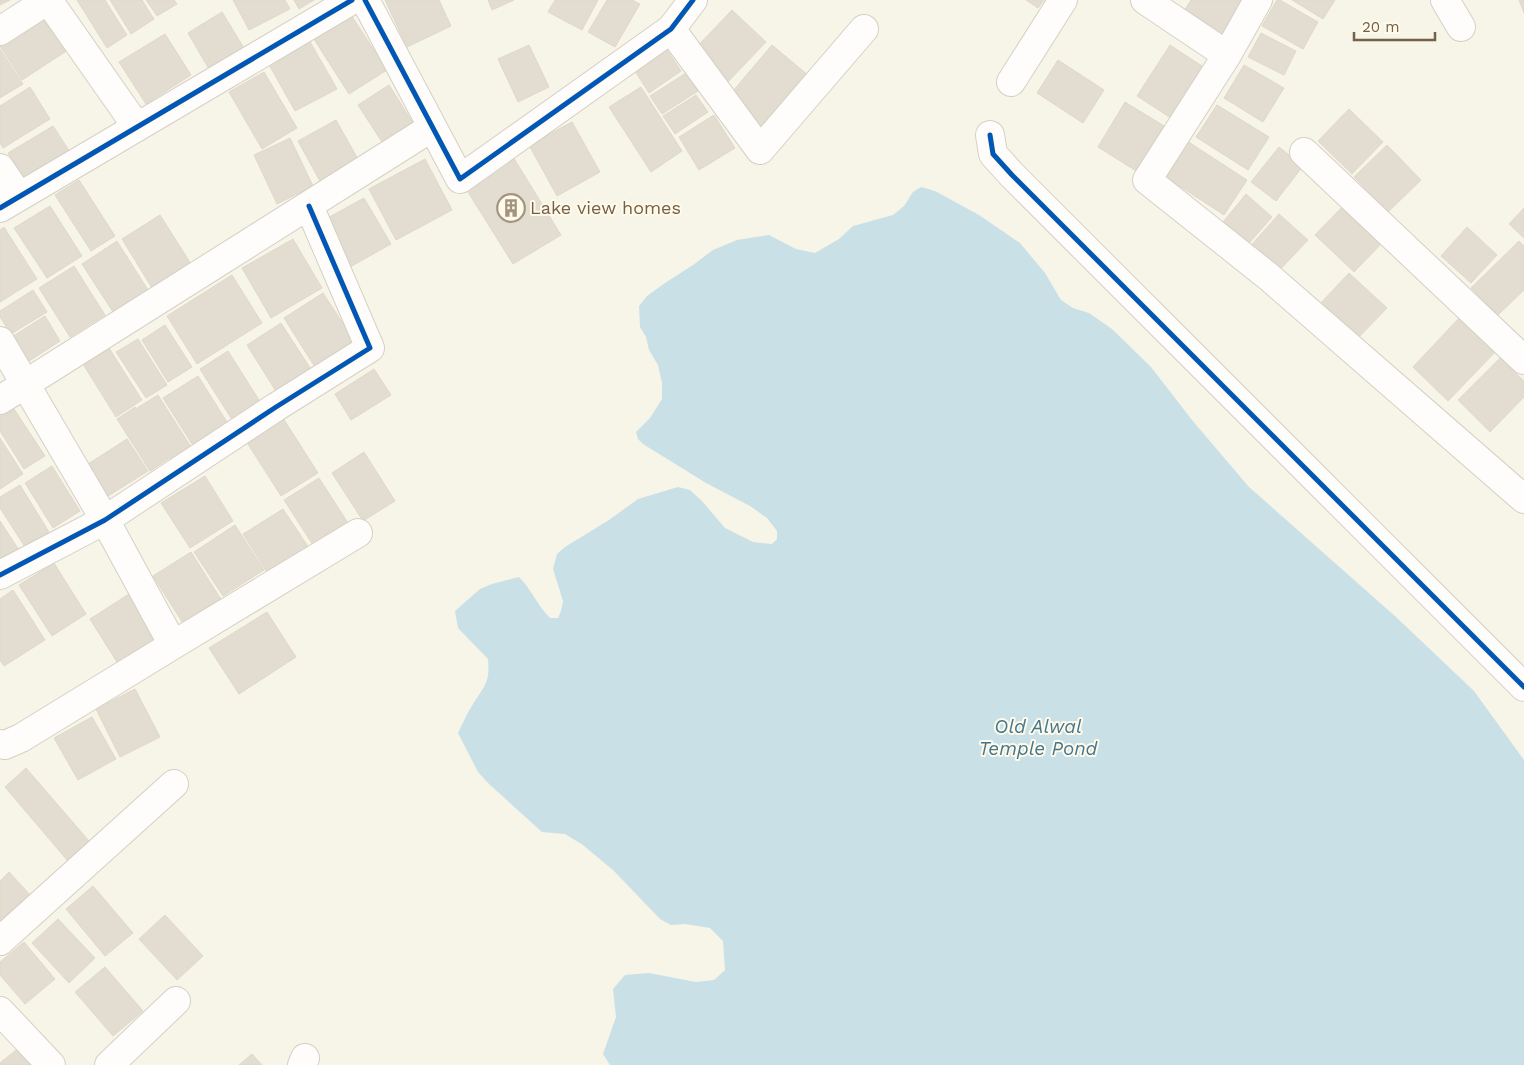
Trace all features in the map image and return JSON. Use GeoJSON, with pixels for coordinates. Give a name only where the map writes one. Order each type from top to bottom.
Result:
{"type":"FeatureCollection","features":[{"type":"Feature","properties":{"kind":"street"},"geometry":{"type":"LineString","coordinates":[[0,30],[48,0],[138,126]]}},
{"type":"Feature","properties":{"kind":"street"},"geometry":{"type":"LineString","coordinates":[[0,168],[10,202],[352,0]]}},
{"type":"Feature","properties":{"kind":"street"},"geometry":{"type":"LineString","coordinates":[[365,0],[460,178],[682,9],[760,150],[864,29]]}},
{"type":"Feature","properties":{"kind":"street"},"geometry":{"type":"LineString","coordinates":[[1010,82],[1063,0]]}},
{"type":"Feature","properties":{"kind":"street"},"geometry":{"type":"LineString","coordinates":[[1145,0],[1227,55]]}},
{"type":"Feature","properties":{"kind":"street"},"geometry":{"type":"LineString","coordinates":[[1258,0],[1227,55],[1147,180],[1269,277],[1524,499]]}},
{"type":"Feature","properties":{"kind":"street"},"geometry":{"type":"LineString","coordinates":[[1445,0],[1461,27]]}},
{"type":"Feature","properties":{"kind":"street"},"geometry":{"type":"LineString","coordinates":[[0,400],[432,128]]}},
{"type":"Feature","properties":{"kind":"street"},"geometry":{"type":"LineString","coordinates":[[990,135],[993,154],[1012,175],[1524,687]]}},
{"type":"Feature","properties":{"kind":"street"},"geometry":{"type":"LineString","coordinates":[[1304,152],[1524,360]]}},
{"type":"Feature","properties":{"kind":"street"},"geometry":{"type":"LineString","coordinates":[[0,575],[105,520],[276,407],[370,348],[309,206]]}},
{"type":"Feature","properties":{"kind":"street"},"geometry":{"type":"LineString","coordinates":[[0,341],[105,520],[173,645]]}},
{"type":"Feature","properties":{"kind":"street"},"geometry":{"type":"LineString","coordinates":[[0,744],[21,738],[358,533]]}},
{"type":"Feature","properties":{"kind":"street"},"geometry":{"type":"LineString","coordinates":[[0,941],[174,784]]}},
{"type":"Feature","properties":{"kind":"street"},"geometry":{"type":"LineString","coordinates":[[109,1065],[176,1001]]}},
{"type":"Feature","properties":{"kind":"street"},"geometry":{"type":"LineString","coordinates":[[0,1011],[51,1065]]}},
{"type":"Feature","properties":{"kind":"water","name":"Old Alwal Temple Pond"},"geometry":{"type":"Polygon","coordinates":[[[921,187],[935,191],[979,215],[1020,243],[1045,273],[1061,300],[1073,308],[1089,313],[1112,329],[1151,367],[1192,420],[1249,487],[1396,617],[1474,691],[1524,760],[1524,1065],[610,1065],[603,1054],[616,1017],[613,989],[625,975],[649,973],[696,982],[714,980],[725,970],[723,941],[710,928],[685,924],[671,925],[660,919],[614,871],[583,845],[565,834],[542,832],[478,772],[458,733],[484,688],[488,673],[488,659],[458,628],[455,611],[480,589],[519,577],[550,618],[558,618],[563,601],[553,569],[557,554],[638,499],[678,487],[690,490],[725,528],[753,542],[772,544],[777,539],[777,531],[767,518],[750,506],[706,483],[638,439],[636,432],[650,418],[662,399],[662,383],[658,365],[649,350],[646,337],[640,327],[639,306],[647,296],[713,250],[737,240],[769,235],[796,249],[815,253],[839,239],[853,226],[893,215],[904,206],[913,192],[921,187]]]}},
{"type":"Feature","properties":{"kind":"building"},"geometry":{"type":"Polygon","coordinates":[[[0,0],[10,0],[0,5],[0,0]]]}},
{"type":"Feature","properties":{"kind":"building"},"geometry":{"type":"Polygon","coordinates":[[[77,0],[105,0],[127,35],[107,48],[77,0]]]}},
{"type":"Feature","properties":{"kind":"building"},"geometry":{"type":"Polygon","coordinates":[[[110,0],[142,0],[154,19],[131,34],[110,0]]]}},
{"type":"Feature","properties":{"kind":"building"},"geometry":{"type":"Polygon","coordinates":[[[146,0],[174,0],[177,4],[157,16],[146,0]]]}},
{"type":"Feature","properties":{"kind":"building"},"geometry":{"type":"Polygon","coordinates":[[[233,0],[285,0],[290,9],[249,30],[233,0]]]}},
{"type":"Feature","properties":{"kind":"building"},"geometry":{"type":"Polygon","coordinates":[[[294,0],[314,0],[299,9],[294,0]]]}},
{"type":"Feature","properties":{"kind":"building"},"geometry":{"type":"Polygon","coordinates":[[[385,0],[439,0],[451,26],[407,47],[385,0]]]}},
{"type":"Feature","properties":{"kind":"building"},"geometry":{"type":"Polygon","coordinates":[[[488,0],[514,0],[492,10],[488,0]]]}},
{"type":"Feature","properties":{"kind":"building"},"geometry":{"type":"Polygon","coordinates":[[[555,0],[598,0],[582,30],[548,12],[555,0]]]}},
{"type":"Feature","properties":{"kind":"building"},"geometry":{"type":"Polygon","coordinates":[[[607,0],[632,0],[640,4],[615,47],[588,32],[607,0]]]}},
{"type":"Feature","properties":{"kind":"building"},"geometry":{"type":"Polygon","coordinates":[[[1026,0],[1044,0],[1038,8],[1026,0]]]}},
{"type":"Feature","properties":{"kind":"building"},"geometry":{"type":"Polygon","coordinates":[[[1191,0],[1247,0],[1224,36],[1184,11],[1191,0]]]}},
{"type":"Feature","properties":{"kind":"building"},"geometry":{"type":"Polygon","coordinates":[[[1277,0],[1318,22],[1303,49],[1262,26],[1277,0]]]}},
{"type":"Feature","properties":{"kind":"building"},"geometry":{"type":"Polygon","coordinates":[[[1292,0],[1335,0],[1323,19],[1292,0]]]}},
{"type":"Feature","properties":{"kind":"building"},"geometry":{"type":"Polygon","coordinates":[[[1519,0],[1524,0],[1524,13],[1519,0]]]}},
{"type":"Feature","properties":{"kind":"building"},"geometry":{"type":"Polygon","coordinates":[[[732,10],[766,42],[725,85],[691,53],[732,10]]]}},
{"type":"Feature","properties":{"kind":"building"},"geometry":{"type":"Polygon","coordinates":[[[44,12],[68,50],[22,80],[0,46],[0,39],[44,12]]]}},
{"type":"Feature","properties":{"kind":"building"},"geometry":{"type":"Polygon","coordinates":[[[222,12],[244,48],[209,69],[188,33],[222,12]]]}},
{"type":"Feature","properties":{"kind":"building"},"geometry":{"type":"Polygon","coordinates":[[[349,12],[387,70],[349,94],[312,36],[349,12]]]}},
{"type":"Feature","properties":{"kind":"building"},"geometry":{"type":"Polygon","coordinates":[[[1261,33],[1296,51],[1284,75],[1248,57],[1261,33]]]}},
{"type":"Feature","properties":{"kind":"building"},"geometry":{"type":"Polygon","coordinates":[[[165,34],[191,75],[146,104],[119,62],[165,34]]]}},
{"type":"Feature","properties":{"kind":"building"},"geometry":{"type":"Polygon","coordinates":[[[309,40],[337,89],[295,111],[268,63],[309,40]]]}},
{"type":"Feature","properties":{"kind":"building"},"geometry":{"type":"Polygon","coordinates":[[[529,45],[549,87],[518,102],[498,59],[529,45]]]}},
{"type":"Feature","properties":{"kind":"building"},"geometry":{"type":"Polygon","coordinates":[[[772,45],[809,76],[764,129],[727,98],[772,45]]]}},
{"type":"Feature","properties":{"kind":"building"},"geometry":{"type":"Polygon","coordinates":[[[1170,45],[1205,68],[1171,118],[1137,96],[1170,45]]]}},
{"type":"Feature","properties":{"kind":"building"},"geometry":{"type":"Polygon","coordinates":[[[0,49],[23,84],[0,98],[0,49]]]}},
{"type":"Feature","properties":{"kind":"building"},"geometry":{"type":"Polygon","coordinates":[[[667,50],[681,71],[649,93],[635,71],[667,50]]]}},
{"type":"Feature","properties":{"kind":"building"},"geometry":{"type":"Polygon","coordinates":[[[1058,60],[1104,90],[1083,123],[1037,93],[1058,60]]]}},
{"type":"Feature","properties":{"kind":"building"},"geometry":{"type":"Polygon","coordinates":[[[1244,65],[1284,88],[1263,122],[1224,98],[1244,65]]]}},
{"type":"Feature","properties":{"kind":"building"},"geometry":{"type":"Polygon","coordinates":[[[264,72],[297,128],[262,149],[229,92],[264,72]]]}},
{"type":"Feature","properties":{"kind":"building"},"geometry":{"type":"Polygon","coordinates":[[[686,73],[698,91],[662,114],[650,96],[686,73]]]}},
{"type":"Feature","properties":{"kind":"building"},"geometry":{"type":"Polygon","coordinates":[[[389,85],[415,126],[384,145],[358,105],[389,85]]]}},
{"type":"Feature","properties":{"kind":"building"},"geometry":{"type":"Polygon","coordinates":[[[30,87],[50,119],[3,148],[0,143],[0,106],[30,87]]]}},
{"type":"Feature","properties":{"kind":"building"},"geometry":{"type":"Polygon","coordinates":[[[641,87],[682,151],[651,172],[609,107],[641,87]]]}},
{"type":"Feature","properties":{"kind":"building"},"geometry":{"type":"Polygon","coordinates":[[[696,95],[708,112],[675,134],[663,116],[696,95]]]}},
{"type":"Feature","properties":{"kind":"building"},"geometry":{"type":"Polygon","coordinates":[[[1125,102],[1169,129],[1141,174],[1098,147],[1125,102]]]}},
{"type":"Feature","properties":{"kind":"building"},"geometry":{"type":"Polygon","coordinates":[[[1217,105],[1269,137],[1248,170],[1196,137],[1217,105]]]}},
{"type":"Feature","properties":{"kind":"building"},"geometry":{"type":"Polygon","coordinates":[[[1349,109],[1383,142],[1352,174],[1318,141],[1349,109]]]}},
{"type":"Feature","properties":{"kind":"building"},"geometry":{"type":"Polygon","coordinates":[[[714,115],[735,148],[699,170],[679,137],[714,115]]]}},
{"type":"Feature","properties":{"kind":"building"},"geometry":{"type":"Polygon","coordinates":[[[336,120],[359,161],[321,183],[298,141],[336,120]]]}},
{"type":"Feature","properties":{"kind":"building"},"geometry":{"type":"Polygon","coordinates":[[[572,122],[600,172],[557,196],[529,145],[572,122]]]}},
{"type":"Feature","properties":{"kind":"building"},"geometry":{"type":"Polygon","coordinates":[[[53,126],[72,155],[27,183],[8,153],[53,126]]]}},
{"type":"Feature","properties":{"kind":"building"},"geometry":{"type":"Polygon","coordinates":[[[290,138],[313,186],[277,204],[254,155],[290,138]]]}},
{"type":"Feature","properties":{"kind":"building"},"geometry":{"type":"Polygon","coordinates":[[[1187,141],[1247,180],[1224,215],[1164,176],[1187,141]]]}},
{"type":"Feature","properties":{"kind":"building"},"geometry":{"type":"Polygon","coordinates":[[[1387,145],[1421,180],[1388,212],[1354,177],[1387,145]]]}},
{"type":"Feature","properties":{"kind":"building"},"geometry":{"type":"Polygon","coordinates":[[[1279,147],[1303,166],[1276,201],[1251,182],[1279,147]]]}},
{"type":"Feature","properties":{"kind":"building","name":"Lake view homes"},"geometry":{"type":"Polygon","coordinates":[[[510,152],[561,235],[513,264],[461,181],[510,152]]]}},
{"type":"Feature","properties":{"kind":"building"},"geometry":{"type":"Polygon","coordinates":[[[425,159],[452,210],[396,240],[369,189],[425,159]]]}},
{"type":"Feature","properties":{"kind":"building"},"geometry":{"type":"Polygon","coordinates":[[[79,180],[115,236],[91,251],[55,195],[79,180]]]}},
{"type":"Feature","properties":{"kind":"building"},"geometry":{"type":"Polygon","coordinates":[[[1246,194],[1272,217],[1244,249],[1219,227],[1246,194]]]}},
{"type":"Feature","properties":{"kind":"building"},"geometry":{"type":"Polygon","coordinates":[[[364,198],[391,244],[350,267],[324,220],[364,198]]]}},
{"type":"Feature","properties":{"kind":"building"},"geometry":{"type":"Polygon","coordinates":[[[1346,203],[1385,240],[1354,272],[1315,235],[1346,203]]]}},
{"type":"Feature","properties":{"kind":"building"},"geometry":{"type":"Polygon","coordinates":[[[50,206],[82,256],[47,278],[14,228],[50,206]]]}},
{"type":"Feature","properties":{"kind":"building"},"geometry":{"type":"Polygon","coordinates":[[[1524,208],[1524,238],[1509,224],[1524,208]]]}},
{"type":"Feature","properties":{"kind":"building"},"geometry":{"type":"Polygon","coordinates":[[[1279,214],[1308,240],[1274,276],[1245,252],[1279,214]]]}},
{"type":"Feature","properties":{"kind":"building"},"geometry":{"type":"Polygon","coordinates":[[[160,215],[191,264],[152,288],[122,239],[160,215]]]}},
{"type":"Feature","properties":{"kind":"building"},"geometry":{"type":"Polygon","coordinates":[[[4,227],[37,279],[0,302],[0,230],[4,227]]]}},
{"type":"Feature","properties":{"kind":"building"},"geometry":{"type":"Polygon","coordinates":[[[1467,227],[1497,255],[1471,283],[1441,256],[1467,227]]]}},
{"type":"Feature","properties":{"kind":"building"},"geometry":{"type":"Polygon","coordinates":[[[293,239],[322,288],[271,318],[242,268],[293,239]]]}},
{"type":"Feature","properties":{"kind":"building"},"geometry":{"type":"Polygon","coordinates":[[[117,241],[148,290],[113,312],[82,264],[117,241]]]}},
{"type":"Feature","properties":{"kind":"building"},"geometry":{"type":"Polygon","coordinates":[[[1519,241],[1524,246],[1524,290],[1498,315],[1471,288],[1519,241]]]}},
{"type":"Feature","properties":{"kind":"building"},"geometry":{"type":"Polygon","coordinates":[[[74,266],[105,315],[70,337],[39,288],[74,266]]]}},
{"type":"Feature","properties":{"kind":"building"},"geometry":{"type":"Polygon","coordinates":[[[1349,273],[1387,308],[1356,340],[1319,305],[1349,273]]]}},
{"type":"Feature","properties":{"kind":"building"},"geometry":{"type":"Polygon","coordinates":[[[232,275],[262,323],[197,364],[167,316],[232,275]]]}},
{"type":"Feature","properties":{"kind":"building"},"geometry":{"type":"Polygon","coordinates":[[[33,290],[47,312],[11,334],[0,317],[0,311],[33,290]]]}},
{"type":"Feature","properties":{"kind":"building"},"geometry":{"type":"Polygon","coordinates":[[[323,293],[355,342],[315,367],[284,318],[323,293]]]}},
{"type":"Feature","properties":{"kind":"building"},"geometry":{"type":"Polygon","coordinates":[[[1462,315],[1498,349],[1448,401],[1413,367],[1462,315]]]}},
{"type":"Feature","properties":{"kind":"building"},"geometry":{"type":"Polygon","coordinates":[[[45,316],[60,341],[23,365],[7,340],[45,316]]]}},
{"type":"Feature","properties":{"kind":"building"},"geometry":{"type":"Polygon","coordinates":[[[281,323],[312,371],[277,393],[247,345],[281,323]]]}},
{"type":"Feature","properties":{"kind":"building"},"geometry":{"type":"Polygon","coordinates":[[[165,325],[192,367],[168,382],[142,340],[165,325]]]}},
{"type":"Feature","properties":{"kind":"building"},"geometry":{"type":"Polygon","coordinates":[[[138,339],[167,385],[146,398],[116,352],[138,339]]]}},
{"type":"Feature","properties":{"kind":"building"},"geometry":{"type":"Polygon","coordinates":[[[109,348],[142,400],[116,417],[83,364],[109,348]]]}},
{"type":"Feature","properties":{"kind":"building"},"geometry":{"type":"Polygon","coordinates":[[[228,351],[259,400],[231,418],[200,369],[228,351]]]}},
{"type":"Feature","properties":{"kind":"building"},"geometry":{"type":"Polygon","coordinates":[[[1500,358],[1524,381],[1524,397],[1490,432],[1458,400],[1500,358]]]}},
{"type":"Feature","properties":{"kind":"building"},"geometry":{"type":"Polygon","coordinates":[[[374,369],[391,395],[351,420],[335,394],[374,369]]]}},
{"type":"Feature","properties":{"kind":"building"},"geometry":{"type":"Polygon","coordinates":[[[198,376],[227,422],[192,444],[163,398],[198,376]]]}},
{"type":"Feature","properties":{"kind":"building"},"geometry":{"type":"Polygon","coordinates":[[[158,395],[191,447],[170,460],[137,408],[158,395]]]}},
{"type":"Feature","properties":{"kind":"building"},"geometry":{"type":"Polygon","coordinates":[[[12,406],[45,456],[24,469],[0,431],[0,413],[12,406]]]}},
{"type":"Feature","properties":{"kind":"building"},"geometry":{"type":"Polygon","coordinates":[[[135,407],[168,459],[150,471],[117,419],[135,407]]]}},
{"type":"Feature","properties":{"kind":"building"},"geometry":{"type":"Polygon","coordinates":[[[283,418],[318,473],[281,496],[246,441],[283,418]]]}},
{"type":"Feature","properties":{"kind":"building"},"geometry":{"type":"Polygon","coordinates":[[[0,438],[23,474],[0,489],[0,438]]]}},
{"type":"Feature","properties":{"kind":"building"},"geometry":{"type":"Polygon","coordinates":[[[127,439],[148,471],[108,496],[88,464],[127,439]]]}},
{"type":"Feature","properties":{"kind":"building"},"geometry":{"type":"Polygon","coordinates":[[[364,452],[395,501],[363,521],[332,473],[364,452]]]}},
{"type":"Feature","properties":{"kind":"building"},"geometry":{"type":"Polygon","coordinates":[[[52,466],[80,511],[53,528],[25,483],[52,466]]]}},
{"type":"Feature","properties":{"kind":"building"},"geometry":{"type":"Polygon","coordinates":[[[205,476],[233,521],[190,548],[161,503],[205,476]]]}},
{"type":"Feature","properties":{"kind":"building"},"geometry":{"type":"Polygon","coordinates":[[[319,478],[348,523],[313,545],[284,500],[319,478]]]}},
{"type":"Feature","properties":{"kind":"building"},"geometry":{"type":"Polygon","coordinates":[[[20,485],[49,532],[25,547],[0,508],[0,497],[20,485]]]}},
{"type":"Feature","properties":{"kind":"building"},"geometry":{"type":"Polygon","coordinates":[[[283,509],[309,548],[268,574],[243,534],[283,509]]]}},
{"type":"Feature","properties":{"kind":"building"},"geometry":{"type":"Polygon","coordinates":[[[0,521],[19,550],[0,562],[0,521]]]}},
{"type":"Feature","properties":{"kind":"building"},"geometry":{"type":"Polygon","coordinates":[[[235,525],[264,570],[223,596],[194,552],[235,525]]]}},
{"type":"Feature","properties":{"kind":"building"},"geometry":{"type":"Polygon","coordinates":[[[191,552],[224,604],[186,628],[153,576],[191,552]]]}},
{"type":"Feature","properties":{"kind":"building"},"geometry":{"type":"Polygon","coordinates":[[[54,563],[86,614],[52,636],[19,585],[54,563]]]}},
{"type":"Feature","properties":{"kind":"building"},"geometry":{"type":"Polygon","coordinates":[[[13,590],[45,640],[4,666],[0,660],[0,599],[13,590]]]}},
{"type":"Feature","properties":{"kind":"building"},"geometry":{"type":"Polygon","coordinates":[[[129,594],[160,642],[120,667],[90,619],[129,594]]]}},
{"type":"Feature","properties":{"kind":"building"},"geometry":{"type":"Polygon","coordinates":[[[267,612],[296,657],[239,694],[209,648],[267,612]]]}},
{"type":"Feature","properties":{"kind":"building"},"geometry":{"type":"Polygon","coordinates":[[[135,689],[160,737],[120,757],[96,709],[135,689]]]}},
{"type":"Feature","properties":{"kind":"building"},"geometry":{"type":"Polygon","coordinates":[[[92,717],[116,759],[78,780],[54,738],[92,717]]]}},
{"type":"Feature","properties":{"kind":"building"},"geometry":{"type":"Polygon","coordinates":[[[26,768],[95,848],[73,867],[5,787],[26,768]]]}},
{"type":"Feature","properties":{"kind":"building"},"geometry":{"type":"Polygon","coordinates":[[[9,872],[32,897],[0,927],[0,881],[9,872]]]}},
{"type":"Feature","properties":{"kind":"building"},"geometry":{"type":"Polygon","coordinates":[[[93,886],[133,933],[105,956],[66,909],[93,886]]]}},
{"type":"Feature","properties":{"kind":"building"},"geometry":{"type":"Polygon","coordinates":[[[165,915],[203,956],[177,980],[139,939],[165,915]]]}},
{"type":"Feature","properties":{"kind":"building"},"geometry":{"type":"Polygon","coordinates":[[[58,919],[95,958],[69,983],[32,943],[58,919]]]}},
{"type":"Feature","properties":{"kind":"building"},"geometry":{"type":"Polygon","coordinates":[[[24,942],[55,979],[25,1004],[0,975],[0,962],[24,942]]]}},
{"type":"Feature","properties":{"kind":"building"},"geometry":{"type":"Polygon","coordinates":[[[105,967],[143,1011],[113,1036],[75,992],[105,967]]]}},
{"type":"Feature","properties":{"kind":"building"},"geometry":{"type":"Polygon","coordinates":[[[21,1046],[37,1065],[0,1065],[0,1063],[21,1046]]]}},
{"type":"Feature","properties":{"kind":"building"},"geometry":{"type":"Polygon","coordinates":[[[252,1054],[262,1065],[239,1065],[252,1054]]]}},
{"type":"Feature","properties":{"kind":"cycle path"},"geometry":{"type":"LineString","coordinates":[[0,208],[352,0]]}},
{"type":"Feature","properties":{"kind":"cycle path"},"geometry":{"type":"LineString","coordinates":[[365,0],[460,179],[671,29],[693,0]]}},
{"type":"Feature","properties":{"kind":"cycle path"},"geometry":{"type":"LineString","coordinates":[[990,135],[993,154],[1012,175],[1524,687]]}},
{"type":"Feature","properties":{"kind":"cycle path"},"geometry":{"type":"LineString","coordinates":[[0,575],[105,520],[276,407],[370,348],[309,206]]}},
{"type":"Feature","properties":{"kind":"place","name":"Lake view homes"},"geometry":{"type":"Point","coordinates":[511,208]}}]}
